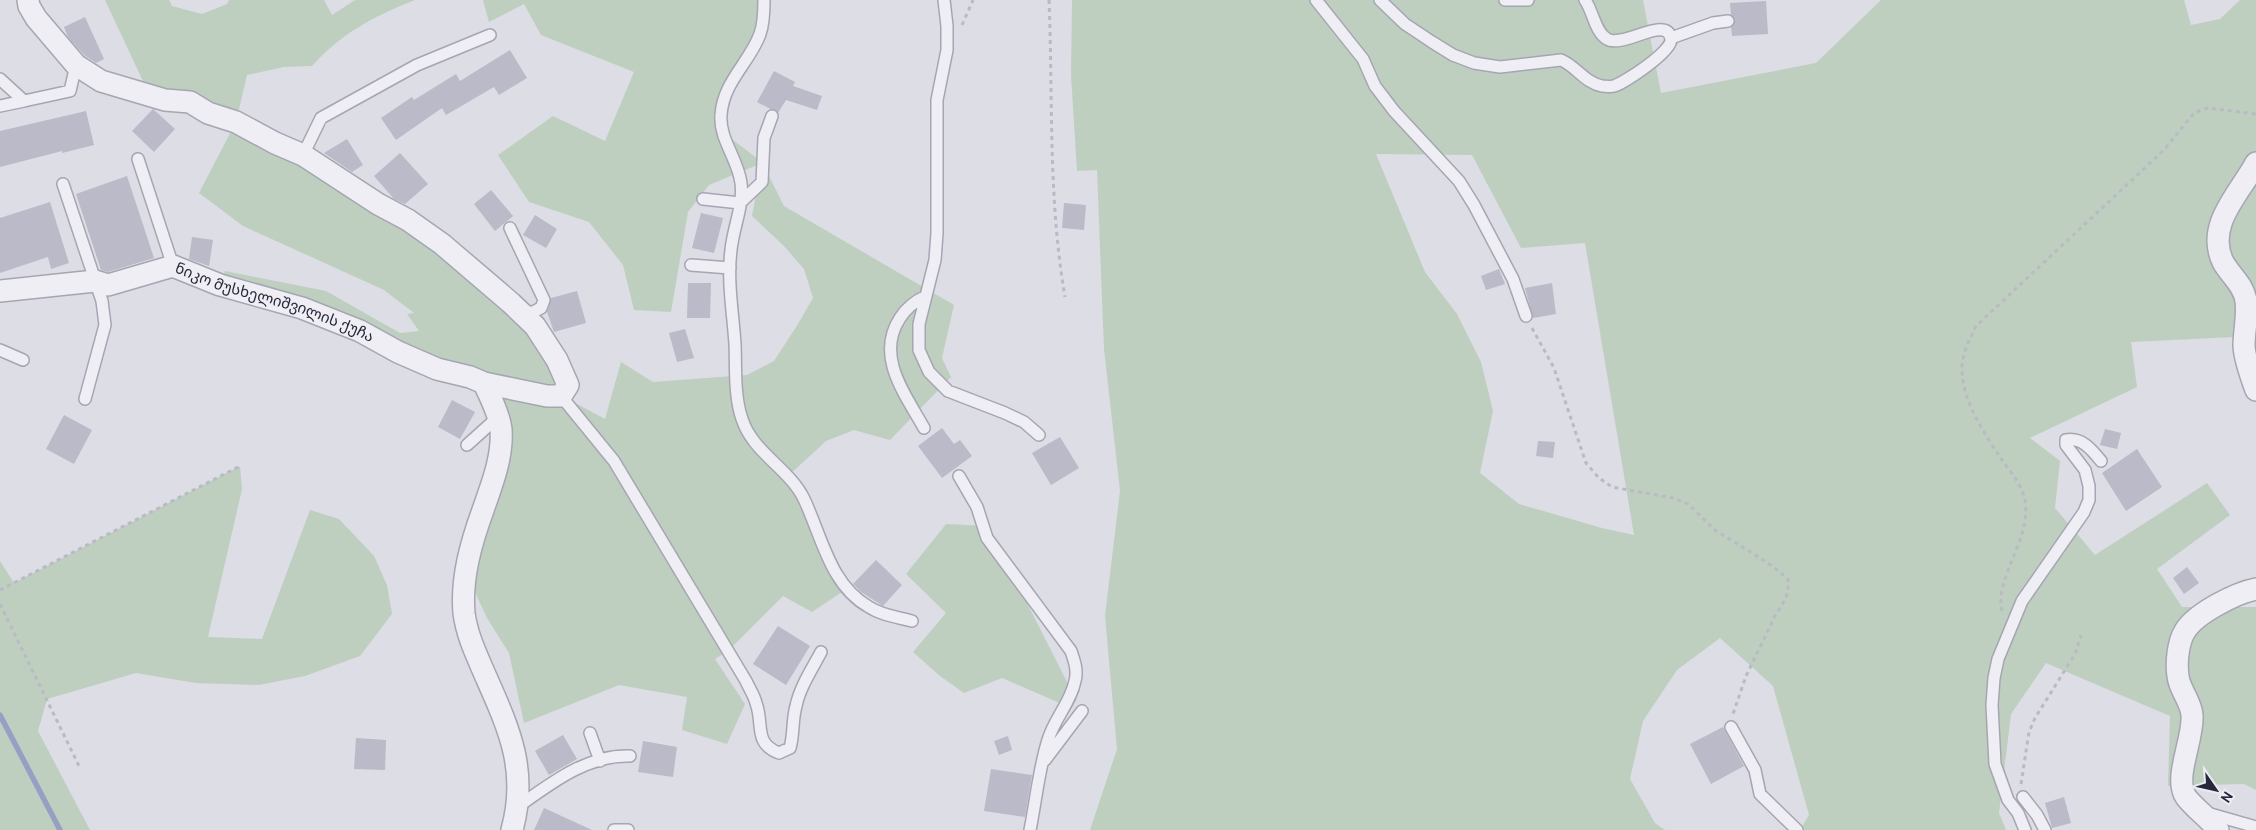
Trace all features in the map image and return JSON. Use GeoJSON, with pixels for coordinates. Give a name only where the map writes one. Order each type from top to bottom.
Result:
{"type":"FeatureCollection","features":[{"type":"Feature","properties":{"kind":"street"},"geometry":{"type":"LineString","coordinates":[[28,0],[29,6],[36,18],[76,65],[102,81],[165,100],[190,102],[208,113],[236,122],[275,143],[302,154],[378,204],[408,220],[442,244],[535,326],[557,360],[568,385],[561,396]]}},
{"type":"Feature","properties":{"kind":"street"},"geometry":{"type":"LineString","coordinates":[[2256,162],[2221,221],[2217,242],[2219,253],[2246,298],[2248,314],[2244,347],[2256,390]]}},
{"type":"Feature","properties":{"kind":"street","name":"ნიკო მუსხელიშვილის ქუჩა"},"geometry":{"type":"LineString","coordinates":[[0,291],[95,281],[108,285],[173,266],[220,284],[360,330],[398,352],[437,369],[470,377],[484,383],[547,396],[561,396]]}},
{"type":"Feature","properties":{"kind":"street"},"geometry":{"type":"LineString","coordinates":[[484,383],[501,428],[500,452],[494,480],[468,561],[464,586],[464,613],[469,640],[503,718],[517,767],[519,806],[512,830]]}},
{"type":"Feature","properties":{"kind":"street"},"geometry":{"type":"LineString","coordinates":[[2218,830],[2186,796],[2180,784],[2190,740],[2192,714],[2178,676],[2180,641],[2191,623],[2202,615],[2240,592],[2256,589]]}},
{"type":"Feature","properties":{"kind":"lane"},"geometry":{"type":"LineString","coordinates":[[764,0],[764,17],[760,34],[750,53],[733,77],[725,96],[721,114],[722,132],[737,164],[741,184],[730,268],[738,398],[742,420],[753,440],[796,483],[833,568],[844,588],[870,608],[912,621]]}},
{"type":"Feature","properties":{"kind":"lane"},"geometry":{"type":"LineString","coordinates":[[944,0],[948,50],[937,100],[937,233],[935,260],[919,324],[919,350],[929,372],[948,391],[1024,422],[1039,435]]}},
{"type":"Feature","properties":{"kind":"lane"},"geometry":{"type":"LineString","coordinates":[[1316,0],[1363,59],[1375,86],[1394,111],[1459,181],[1478,212],[1513,279],[1526,316]]}},
{"type":"Feature","properties":{"kind":"lane"},"geometry":{"type":"LineString","coordinates":[[1380,0],[1405,24],[1453,55],[1474,63],[1500,67],[1561,60],[1569,63],[1591,82],[1602,86],[1614,86],[1656,60],[1669,47],[1671,38],[1665,30],[1659,28],[1637,37],[1614,42],[1600,34],[1590,7],[1585,0]]}},
{"type":"Feature","properties":{"kind":"lane"},"geometry":{"type":"LineString","coordinates":[[1505,0],[1528,0]]}},
{"type":"Feature","properties":{"kind":"lane"},"geometry":{"type":"LineString","coordinates":[[1671,38],[1713,23],[1728,21]]}},
{"type":"Feature","properties":{"kind":"lane"},"geometry":{"type":"LineString","coordinates":[[302,154],[321,118],[417,65],[490,36]]}},
{"type":"Feature","properties":{"kind":"lane"},"geometry":{"type":"LineString","coordinates":[[0,106],[70,91],[76,65]]}},
{"type":"Feature","properties":{"kind":"lane"},"geometry":{"type":"LineString","coordinates":[[0,79],[24,101]]}},
{"type":"Feature","properties":{"kind":"lane"},"geometry":{"type":"LineString","coordinates":[[703,199],[740,202],[762,182],[764,138],[772,116]]}},
{"type":"Feature","properties":{"kind":"lane"},"geometry":{"type":"LineString","coordinates":[[138,159],[173,266]]}},
{"type":"Feature","properties":{"kind":"lane"},"geometry":{"type":"LineString","coordinates":[[63,184],[102,301],[105,325],[85,399]]}},
{"type":"Feature","properties":{"kind":"lane"},"geometry":{"type":"LineString","coordinates":[[510,228],[544,300],[540,308],[532,313],[511,303]]}},
{"type":"Feature","properties":{"kind":"lane"},"geometry":{"type":"LineString","coordinates":[[691,265],[730,268]]}},
{"type":"Feature","properties":{"kind":"lane"},"geometry":{"type":"LineString","coordinates":[[924,428],[894,373],[890,360],[890,342],[893,329],[905,310],[917,300],[926,296]]}},
{"type":"Feature","properties":{"kind":"lane"},"geometry":{"type":"LineString","coordinates":[[0,350],[23,360]]}},
{"type":"Feature","properties":{"kind":"lane"},"geometry":{"type":"LineString","coordinates":[[561,396],[614,461],[746,681],[757,704],[762,739],[768,749],[779,753],[790,748],[794,734],[793,719],[797,703],[821,652]]}},
{"type":"Feature","properties":{"kind":"lane"},"geometry":{"type":"LineString","coordinates":[[467,445],[498,417]]}},
{"type":"Feature","properties":{"kind":"lane"},"geometry":{"type":"LineString","coordinates":[[2025,830],[2000,781],[1995,764],[1992,705],[1998,658],[2022,601],[2030,587],[2084,512],[2089,500],[2089,486],[2085,470],[2066,445],[2066,440],[2069,438],[2086,444],[2101,461]]}},
{"type":"Feature","properties":{"kind":"lane"},"geometry":{"type":"LineString","coordinates":[[959,476],[977,507],[987,538],[1066,645],[1076,665],[1076,679],[1072,691],[1055,721],[1048,740],[1030,830]]}},
{"type":"Feature","properties":{"kind":"lane"},"geometry":{"type":"LineString","coordinates":[[1043,763],[1082,711]]}},
{"type":"Feature","properties":{"kind":"lane"},"geometry":{"type":"LineString","coordinates":[[1731,727],[1755,770],[1760,794],[1797,830]]}},
{"type":"Feature","properties":{"kind":"lane"},"geometry":{"type":"LineString","coordinates":[[590,733],[600,761]]}},
{"type":"Feature","properties":{"kind":"lane"},"geometry":{"type":"LineString","coordinates":[[519,806],[567,774],[600,761],[618,756],[630,756]]}},
{"type":"Feature","properties":{"kind":"lane"},"geometry":{"type":"LineString","coordinates":[[2023,797],[2037,815],[2045,830]]}},
{"type":"Feature","properties":{"kind":"lane"},"geometry":{"type":"LineString","coordinates":[[2200,811],[2256,827]]}},
{"type":"Feature","properties":{"kind":"lane"},"geometry":{"type":"LineString","coordinates":[[614,830],[628,830]]}},
{"type":"Feature","properties":{"kind":"path"},"geometry":{"type":"LineString","coordinates":[[1049,0],[1052,174],[1057,249],[1065,297]]}},
{"type":"Feature","properties":{"kind":"path"},"geometry":{"type":"LineString","coordinates":[[2013,625],[2003,614],[2000,600],[2021,540],[2025,513],[2024,497],[2020,486],[1988,438],[1965,390],[1962,366],[1966,348],[1976,326],[2164,150],[2194,113],[2208,108],[2256,114]]}},
{"type":"Feature","properties":{"kind":"path"},"geometry":{"type":"LineString","coordinates":[[1526,316],[1554,368],[1586,464],[1599,478],[1612,487],[1673,498],[1688,504],[1715,530],[1768,563],[1786,577],[1789,582],[1786,598],[1775,616],[1746,676],[1733,714],[1731,727]]}},
{"type":"Feature","properties":{"kind":"path"},"geometry":{"type":"LineString","coordinates":[[0,590],[240,466]]}},
{"type":"Feature","properties":{"kind":"path"},"geometry":{"type":"LineString","coordinates":[[0,604],[80,768]]}},
{"type":"Feature","properties":{"kind":"path"},"geometry":{"type":"LineString","coordinates":[[2023,797],[2020,781],[2027,752],[2029,732],[2035,718],[2068,667],[2081,635]]}},
{"type":"Feature","properties":{"kind":"green space"},"geometry":{"type":"Polygon","coordinates":[[[105,0],[169,0],[172,6],[202,14],[227,4],[229,0],[324,0],[332,15],[355,0],[415,0],[386,12],[359,27],[335,44],[312,66],[284,67],[247,75],[236,122],[150,96],[105,0]]]}},
{"type":"Feature","properties":{"kind":"green space"},"geometry":{"type":"Polygon","coordinates":[[[483,0],[761,0],[756,34],[735,72],[726,111],[729,137],[762,162],[784,206],[954,305],[942,358],[951,377],[890,440],[854,430],[826,441],[788,476],[848,588],[812,612],[783,596],[728,651],[715,659],[745,704],[727,744],[682,730],[687,697],[619,685],[524,723],[509,653],[487,618],[469,579],[502,465],[484,383],[220,285],[225,271],[326,291],[400,333],[419,331],[407,314],[414,313],[384,290],[243,226],[199,193],[236,122],[378,204],[535,326],[562,396],[605,419],[621,362],[653,382],[747,375],[774,361],[813,298],[804,269],[784,246],[752,216],[762,163],[709,185],[688,212],[671,312],[634,310],[623,265],[589,222],[529,202],[498,155],[553,116],[605,141],[634,72],[541,35],[524,4],[489,22],[483,0]]]}},
{"type":"Feature","properties":{"kind":"green space"},"geometry":{"type":"Polygon","coordinates":[[[1072,0],[1643,0],[1661,93],[1816,63],[1881,0],[2184,0],[2191,25],[2220,19],[2240,0],[2256,0],[2256,336],[2131,342],[2137,387],[2030,438],[2060,461],[2055,508],[2095,555],[2207,483],[2230,515],[2157,569],[2182,607],[2256,607],[2256,790],[2244,784],[2168,786],[2170,716],[2046,663],[2011,714],[1999,813],[2006,830],[1800,830],[1809,815],[1773,686],[1720,638],[1677,670],[1643,721],[1630,779],[1655,823],[1665,830],[1090,830],[1117,749],[1105,616],[1120,491],[1104,349],[1097,170],[1077,171],[1071,75],[1072,0]],[[1376,154],[1425,272],[1457,314],[1481,362],[1493,411],[1480,473],[1519,504],[1602,528],[1634,535],[1585,243],[1521,248],[1472,155],[1376,154]]]}},
{"type":"Feature","properties":{"kind":"green space"},"geometry":{"type":"Polygon","coordinates":[[[240,466],[242,489],[208,637],[262,639],[310,510],[339,519],[374,556],[387,585],[392,614],[360,656],[305,676],[259,685],[196,683],[136,673],[47,699],[38,731],[90,830],[0,830],[0,561],[14,583],[240,466]]]}},
{"type":"Feature","properties":{"kind":"green space"},"geometry":{"type":"Polygon","coordinates":[[[946,524],[988,526],[1068,684],[1071,708],[1002,678],[964,693],[940,676],[913,652],[946,613],[906,574],[946,524]]]}},
{"type":"Feature","properties":{"kind":"building"},"geometry":{"type":"Polygon","coordinates":[[[1766,1],[1768,34],[1732,36],[1731,27],[1735,20],[1731,14],[1730,3],[1766,1]]]}},
{"type":"Feature","properties":{"kind":"building"},"geometry":{"type":"Polygon","coordinates":[[[85,17],[104,59],[96,63],[84,55],[68,37],[64,27],[85,17]]]}},
{"type":"Feature","properties":{"kind":"building"},"geometry":{"type":"Polygon","coordinates":[[[510,50],[527,78],[499,95],[494,87],[446,115],[442,108],[396,140],[381,118],[412,97],[414,100],[456,74],[460,81],[510,50]]]}},
{"type":"Feature","properties":{"kind":"building"},"geometry":{"type":"Polygon","coordinates":[[[774,71],[795,82],[793,86],[822,96],[817,110],[786,100],[778,113],[757,102],[774,71]]]}},
{"type":"Feature","properties":{"kind":"building"},"geometry":{"type":"Polygon","coordinates":[[[153,109],[175,129],[154,152],[132,131],[153,109]]]}},
{"type":"Feature","properties":{"kind":"building"},"geometry":{"type":"Polygon","coordinates":[[[86,111],[94,145],[0,167],[0,131],[86,111]]]}},
{"type":"Feature","properties":{"kind":"building"},"geometry":{"type":"Polygon","coordinates":[[[347,139],[363,165],[352,172],[324,153],[347,139]]]}},
{"type":"Feature","properties":{"kind":"building"},"geometry":{"type":"Polygon","coordinates":[[[400,153],[428,184],[405,204],[394,199],[374,176],[400,153]]]}},
{"type":"Feature","properties":{"kind":"building"},"geometry":{"type":"Polygon","coordinates":[[[127,176],[154,258],[108,272],[101,270],[76,194],[127,176]]]}},
{"type":"Feature","properties":{"kind":"building"},"geometry":{"type":"Polygon","coordinates":[[[491,190],[513,216],[495,231],[474,204],[491,190]]]}},
{"type":"Feature","properties":{"kind":"building"},"geometry":{"type":"Polygon","coordinates":[[[50,202],[69,263],[51,269],[48,257],[0,273],[0,218],[50,202]]]}},
{"type":"Feature","properties":{"kind":"building"},"geometry":{"type":"Polygon","coordinates":[[[1064,203],[1086,205],[1084,230],[1062,228],[1064,203]]]}},
{"type":"Feature","properties":{"kind":"building"},"geometry":{"type":"Polygon","coordinates":[[[701,213],[723,218],[714,253],[692,248],[701,213]]]}},
{"type":"Feature","properties":{"kind":"building"},"geometry":{"type":"Polygon","coordinates":[[[535,215],[557,229],[546,248],[523,235],[535,215]]]}},
{"type":"Feature","properties":{"kind":"building"},"geometry":{"type":"Polygon","coordinates":[[[192,237],[213,240],[209,266],[189,259],[192,237]]]}},
{"type":"Feature","properties":{"kind":"building"},"geometry":{"type":"Polygon","coordinates":[[[1499,269],[1505,284],[1486,290],[1481,276],[1499,269]]]}},
{"type":"Feature","properties":{"kind":"building"},"geometry":{"type":"Polygon","coordinates":[[[688,283],[711,283],[710,318],[687,318],[688,283]]]}},
{"type":"Feature","properties":{"kind":"building"},"geometry":{"type":"Polygon","coordinates":[[[1552,283],[1556,314],[1533,318],[1525,288],[1552,283]]]}},
{"type":"Feature","properties":{"kind":"building"},"geometry":{"type":"Polygon","coordinates":[[[577,291],[586,323],[554,332],[547,312],[551,298],[577,291]]]}},
{"type":"Feature","properties":{"kind":"building"},"geometry":{"type":"Polygon","coordinates":[[[685,329],[694,358],[677,362],[669,333],[685,329]]]}},
{"type":"Feature","properties":{"kind":"building"},"geometry":{"type":"Polygon","coordinates":[[[452,400],[475,412],[460,439],[438,427],[452,400]]]}},
{"type":"Feature","properties":{"kind":"building"},"geometry":{"type":"Polygon","coordinates":[[[64,415],[92,430],[74,464],[46,449],[64,415]]]}},
{"type":"Feature","properties":{"kind":"building"},"geometry":{"type":"Polygon","coordinates":[[[942,428],[954,444],[960,440],[972,456],[942,478],[918,446],[942,428]]]}},
{"type":"Feature","properties":{"kind":"building"},"geometry":{"type":"Polygon","coordinates":[[[2105,429],[2121,433],[2117,449],[2100,445],[2105,429]]]}},
{"type":"Feature","properties":{"kind":"building"},"geometry":{"type":"Polygon","coordinates":[[[1060,437],[1079,468],[1051,485],[1032,453],[1060,437]]]}},
{"type":"Feature","properties":{"kind":"building"},"geometry":{"type":"Polygon","coordinates":[[[1538,441],[1555,442],[1553,458],[1536,456],[1538,441]]]}},
{"type":"Feature","properties":{"kind":"building"},"geometry":{"type":"Polygon","coordinates":[[[2137,449],[2162,487],[2126,511],[2102,473],[2137,449]]]}},
{"type":"Feature","properties":{"kind":"building"},"geometry":{"type":"Polygon","coordinates":[[[876,560],[902,585],[883,606],[861,592],[853,584],[876,560]]]}},
{"type":"Feature","properties":{"kind":"building"},"geometry":{"type":"Polygon","coordinates":[[[2187,567],[2199,583],[2184,594],[2173,578],[2187,567]]]}},
{"type":"Feature","properties":{"kind":"building"},"geometry":{"type":"Polygon","coordinates":[[[778,626],[810,646],[786,685],[753,664],[778,626]]]}},
{"type":"Feature","properties":{"kind":"building"},"geometry":{"type":"Polygon","coordinates":[[[1723,727],[1744,766],[1711,784],[1690,744],[1723,727]]]}},
{"type":"Feature","properties":{"kind":"building"},"geometry":{"type":"Polygon","coordinates":[[[563,735],[577,759],[549,775],[535,751],[563,735]]]}},
{"type":"Feature","properties":{"kind":"building"},"geometry":{"type":"Polygon","coordinates":[[[1008,736],[1012,750],[999,755],[994,741],[1008,736]]]}},
{"type":"Feature","properties":{"kind":"building"},"geometry":{"type":"Polygon","coordinates":[[[356,738],[386,740],[385,770],[354,769],[356,738]]]}},
{"type":"Feature","properties":{"kind":"building"},"geometry":{"type":"Polygon","coordinates":[[[643,741],[677,747],[673,777],[638,772],[643,741]]]}},
{"type":"Feature","properties":{"kind":"building"},"geometry":{"type":"Polygon","coordinates":[[[991,769],[1032,775],[1025,817],[984,811],[991,769]]]}},
{"type":"Feature","properties":{"kind":"building"},"geometry":{"type":"Polygon","coordinates":[[[2064,797],[2071,823],[2052,828],[2045,803],[2064,797]]]}},
{"type":"Feature","properties":{"kind":"building"},"geometry":{"type":"Polygon","coordinates":[[[544,808],[592,830],[534,830],[544,808]]]}},
{"type":"Feature","properties":{"kind":"waterway"},"geometry":{"type":"LineString","coordinates":[[0,715],[60,830]]}}]}
